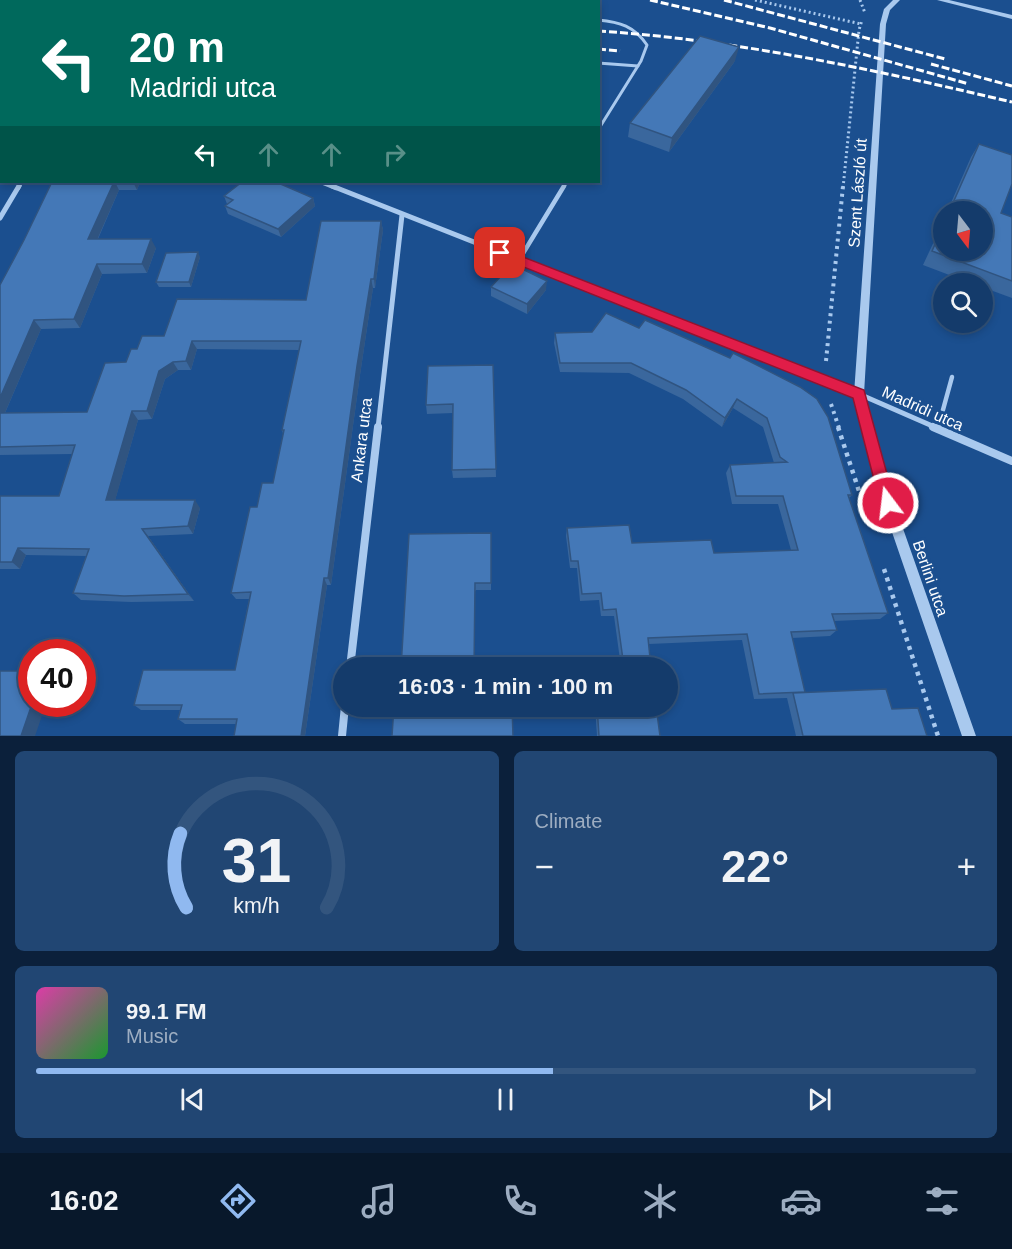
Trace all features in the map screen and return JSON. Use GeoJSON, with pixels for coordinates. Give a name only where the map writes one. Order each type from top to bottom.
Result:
{"type":"FeatureCollection","features":[{"type":"Feature","properties":{"kind":"street","name":"Szent László út"},"geometry":{"type":"LineString","coordinates":[[859,394],[883,24],[887,9],[897,0]]}},
{"type":"Feature","properties":{"kind":"street"},"geometry":{"type":"LineString","coordinates":[[940,0],[1012,17]]}},
{"type":"Feature","properties":{"kind":"street"},"geometry":{"type":"LineString","coordinates":[[0,218],[20,183]]}},
{"type":"Feature","properties":{"kind":"street","name":"Madridi utca"},"geometry":{"type":"LineString","coordinates":[[323,183],[859,394],[1012,461]]}},
{"type":"Feature","properties":{"kind":"street","name":"Ankara utca"},"geometry":{"type":"LineString","coordinates":[[351,657],[402,215]]}},
{"type":"Feature","properties":{"kind":"street","name":"Berlini utca"},"geometry":{"type":"LineString","coordinates":[[859,394],[888,503],[969,736]]}},
{"type":"Feature","properties":{"kind":"street"},"geometry":{"type":"LineString","coordinates":[[342,736],[344,717]]}},
{"type":"Feature","properties":{"kind":"lane"},"geometry":{"type":"LineString","coordinates":[[600,20],[622,22],[640,33],[647,45],[638,66],[600,127]]}},
{"type":"Feature","properties":{"kind":"lane"},"geometry":{"type":"LineString","coordinates":[[600,63],[638,66]]}},
{"type":"Feature","properties":{"kind":"lane"},"geometry":{"type":"LineString","coordinates":[[519,260],[566,183]]}},
{"type":"Feature","properties":{"kind":"lane"},"geometry":{"type":"LineString","coordinates":[[938,429],[952,377]]}},
{"type":"Feature","properties":{"kind":"path"},"geometry":{"type":"LineString","coordinates":[[755,0],[861,24]]}},
{"type":"Feature","properties":{"kind":"path"},"geometry":{"type":"LineString","coordinates":[[824,381],[861,24],[865,12],[860,0]]}},
{"type":"Feature","properties":{"kind":"building"},"geometry":{"type":"Polygon","coordinates":[[[700,36],[739,47],[672,138],[630,123],[700,36]]]}},
{"type":"Feature","properties":{"kind":"building"},"geometry":{"type":"Polygon","coordinates":[[[979,144],[1012,155],[1012,184],[1001,213],[1012,217],[1012,281],[959,261],[993,261],[993,201],[954,201],[979,144]]]}},
{"type":"Feature","properties":{"kind":"building"},"geometry":{"type":"Polygon","coordinates":[[[52,183],[114,183],[88,239],[151,239],[142,264],[97,264],[74,319],[34,320],[0,398],[0,285],[52,183]]]}},
{"type":"Feature","properties":{"kind":"building"},"geometry":{"type":"Polygon","coordinates":[[[241,183],[278,183],[313,198],[278,229],[225,206],[233,200],[224,196],[241,183]]]}},
{"type":"Feature","properties":{"kind":"building"},"geometry":{"type":"Polygon","coordinates":[[[321,221],[381,221],[374,279],[371,279],[357,366],[328,578],[324,578],[301,736],[234,736],[237,719],[178,719],[182,705],[134,705],[143,670],[235,670],[251,592],[231,593],[250,507],[257,507],[262,483],[273,483],[301,341],[192,341],[186,361],[173,362],[159,371],[147,411],[132,411],[106,500],[195,500],[188,526],[142,529],[188,594],[124,596],[73,593],[89,549],[18,548],[12,562],[0,562],[0,496],[59,496],[75,445],[0,447],[0,413],[87,412],[105,363],[126,362],[131,349],[137,349],[142,336],[164,336],[177,299],[306,300],[321,221]]]}},
{"type":"Feature","properties":{"kind":"building"},"geometry":{"type":"Polygon","coordinates":[[[198,252],[189,282],[156,282],[166,253],[198,252]]]}},
{"type":"Feature","properties":{"kind":"building"},"geometry":{"type":"Polygon","coordinates":[[[512,264],[547,281],[527,304],[491,287],[512,264]]]}},
{"type":"Feature","properties":{"kind":"building"},"geometry":{"type":"Polygon","coordinates":[[[606,313],[639,328],[645,320],[730,358],[733,353],[800,387],[817,399],[828,417],[852,495],[848,495],[888,613],[832,614],[837,630],[791,632],[805,692],[759,694],[747,634],[648,638],[650,657],[623,657],[616,609],[603,610],[601,593],[582,594],[578,561],[571,561],[567,528],[629,525],[632,543],[711,540],[714,553],[798,550],[783,496],[736,496],[730,465],[787,462],[780,457],[767,418],[737,399],[725,418],[686,390],[631,363],[560,363],[555,333],[592,332],[606,313]]]}},
{"type":"Feature","properties":{"kind":"building"},"geometry":{"type":"Polygon","coordinates":[[[493,365],[496,469],[452,470],[453,404],[426,405],[428,366],[493,365]]]}},
{"type":"Feature","properties":{"kind":"building"},"geometry":{"type":"Polygon","coordinates":[[[491,533],[491,583],[475,583],[474,657],[402,657],[409,534],[491,533]]]}},
{"type":"Feature","properties":{"kind":"building"},"geometry":{"type":"Polygon","coordinates":[[[0,671],[18,671],[18,717],[28,717],[21,736],[0,736],[0,671]]]}},
{"type":"Feature","properties":{"kind":"building"},"geometry":{"type":"Polygon","coordinates":[[[886,689],[892,709],[918,708],[927,736],[803,736],[793,693],[886,689]]]}},
{"type":"Feature","properties":{"kind":"building"},"geometry":{"type":"Polygon","coordinates":[[[393,717],[512,717],[513,736],[392,736],[393,717]]]}},
{"type":"Feature","properties":{"kind":"building"},"geometry":{"type":"Polygon","coordinates":[[[598,717],[657,717],[660,736],[599,736],[598,717]]]}},
{"type":"Feature","properties":{"kind":"railway"},"geometry":{"type":"LineString","coordinates":[[650,0],[770,28],[969,84]]}},
{"type":"Feature","properties":{"kind":"railway"},"geometry":{"type":"LineString","coordinates":[[724,0],[945,59]]}},
{"type":"Feature","properties":{"kind":"railway"},"geometry":{"type":"LineString","coordinates":[[600,31],[651,35],[755,49],[858,68],[1012,102]]}},
{"type":"Feature","properties":{"kind":"railway"},"geometry":{"type":"LineString","coordinates":[[600,49],[620,51]]}},
{"type":"Feature","properties":{"kind":"railway"},"geometry":{"type":"LineString","coordinates":[[931,64],[1012,86]]}},
{"type":"Feature","properties":{"kind":"route"},"geometry":{"type":"LineString","coordinates":[[500,253],[859,394],[888,503]]}}]}
